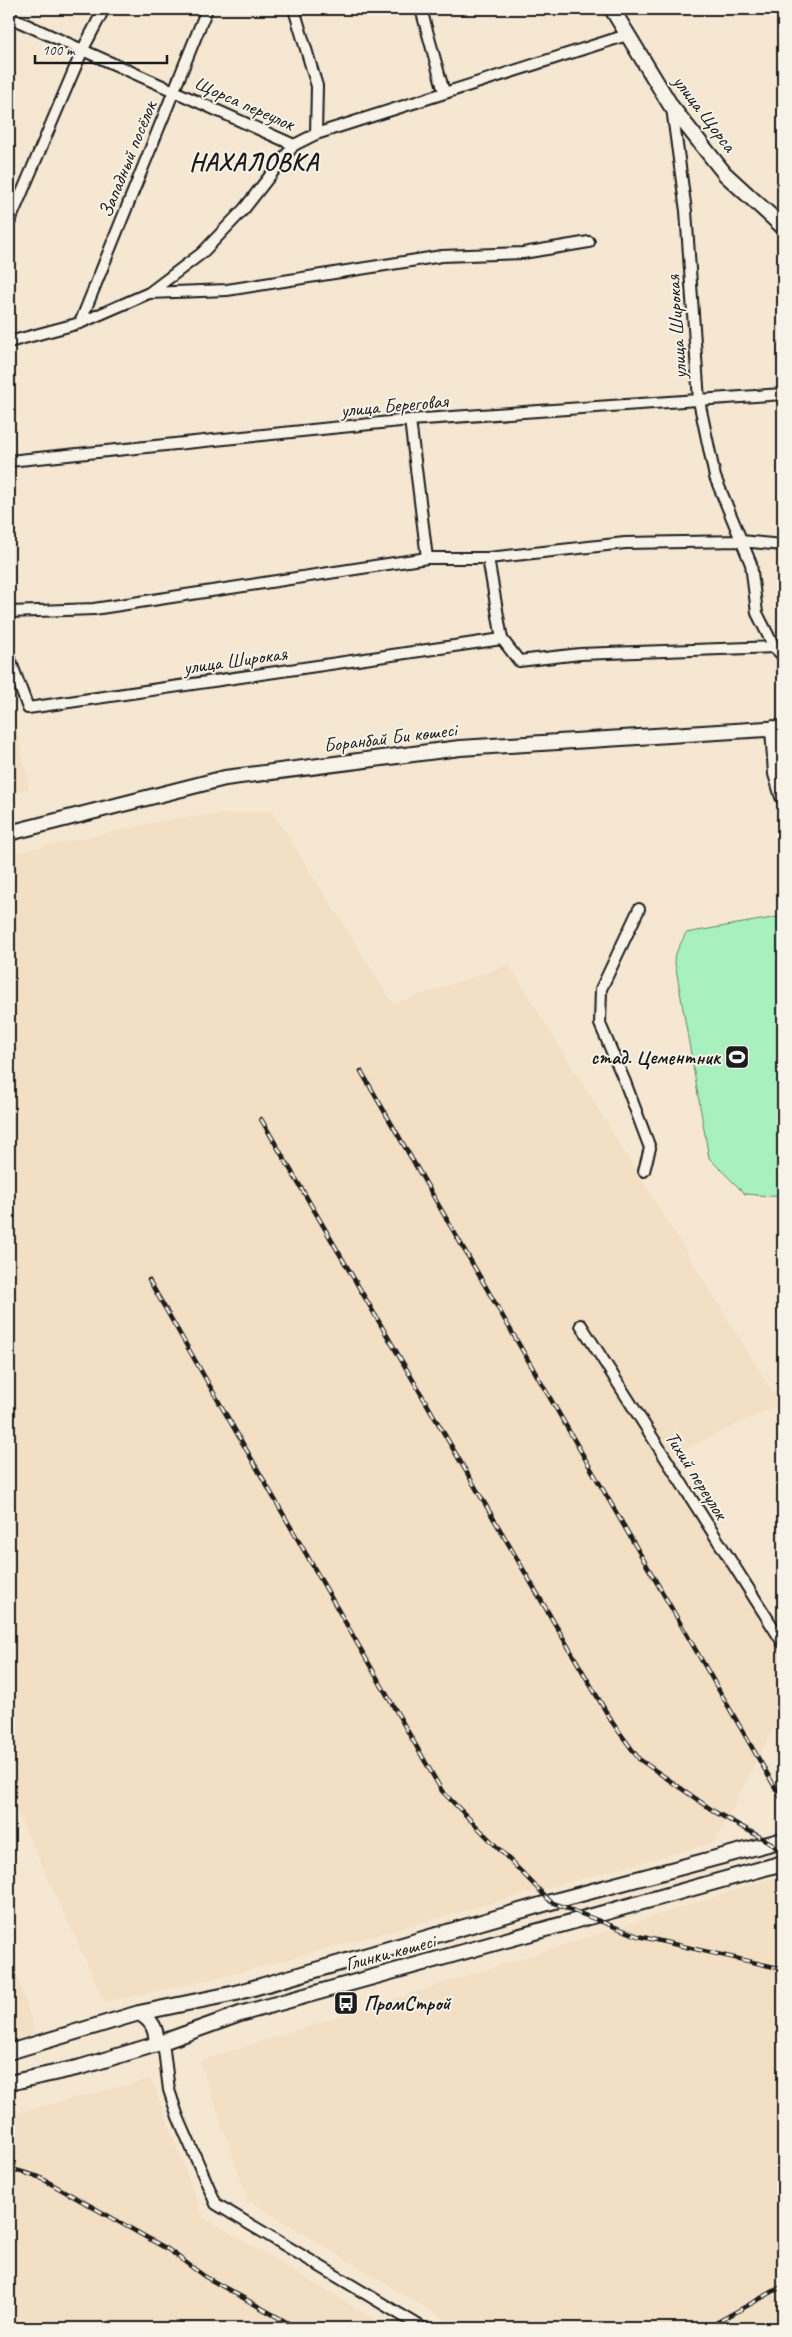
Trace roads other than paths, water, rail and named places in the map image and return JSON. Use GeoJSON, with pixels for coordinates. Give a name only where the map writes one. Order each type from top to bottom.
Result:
{"type":"FeatureCollection","features":[{"type":"Feature","properties":{"kind":"main road","name":"улица Щорса"},"geometry":{"type":"LineString","coordinates":[[612,9],[671,106],[725,174],[783,227]]}},
{"type":"Feature","properties":{"kind":"main road"},"geometry":{"type":"LineString","coordinates":[[778,728],[776,774],[783,797]]}},
{"type":"Feature","properties":{"kind":"main road","name":"Боранбай Би көшесі"},"geometry":{"type":"LineString","coordinates":[[9,833],[225,778],[460,748],[778,728]]}},
{"type":"Feature","properties":{"kind":"main road","name":"Глинки көшесі"},"geometry":{"type":"LineString","coordinates":[[9,2052],[139,2013],[236,1993],[450,1930],[783,1840]]}},
{"type":"Feature","properties":{"kind":"main road","name":"Глинки көшесі"},"geometry":{"type":"LineString","coordinates":[[9,2082],[81,2067],[160,2043],[240,2014],[783,1863]]}},
{"type":"Feature","properties":{"kind":"main road"},"geometry":{"type":"LineString","coordinates":[[450,1930],[461,1953]]}},
{"type":"Feature","properties":{"kind":"main road"},"geometry":{"type":"LineString","coordinates":[[139,2013],[148,2018],[154,2026],[160,2043]]}},
{"type":"Feature","properties":{"kind":"street"},"geometry":{"type":"LineString","coordinates":[[9,223],[83,49],[104,9]]}},
{"type":"Feature","properties":{"kind":"street","name":"Западный посёлок"},"geometry":{"type":"LineString","coordinates":[[80,323],[207,9]]}},
{"type":"Feature","properties":{"kind":"street"},"geometry":{"type":"LineString","coordinates":[[294,9],[317,86],[316,134]]}},
{"type":"Feature","properties":{"kind":"street"},"geometry":{"type":"LineString","coordinates":[[421,9],[444,92]]}},
{"type":"Feature","properties":{"kind":"street","name":"Щорса переулок"},"geometry":{"type":"LineString","coordinates":[[9,17],[294,145],[316,134],[627,35]]}},
{"type":"Feature","properties":{"kind":"street","name":"улица Широкая"},"geometry":{"type":"LineString","coordinates":[[671,106],[686,211],[699,401],[715,477],[751,564],[757,612],[774,648],[783,656]]}},
{"type":"Feature","properties":{"kind":"street"},"geometry":{"type":"LineString","coordinates":[[9,342],[80,323],[149,293],[208,246],[244,209],[294,145]]}},
{"type":"Feature","properties":{"kind":"street"},"geometry":{"type":"LineString","coordinates":[[149,293],[227,290],[442,256],[523,253],[590,242]]}},
{"type":"Feature","properties":{"kind":"street","name":"улица Береговая"},"geometry":{"type":"LineString","coordinates":[[9,461],[410,420],[783,394]]}},
{"type":"Feature","properties":{"kind":"street"},"geometry":{"type":"LineString","coordinates":[[410,420],[427,558]]}},
{"type":"Feature","properties":{"kind":"street"},"geometry":{"type":"LineString","coordinates":[[9,612],[94,609],[427,558],[488,558],[625,543],[741,541],[783,545]]}},
{"type":"Feature","properties":{"kind":"street"},"geometry":{"type":"LineString","coordinates":[[488,558],[502,639],[519,661],[580,654],[774,648]]}},
{"type":"Feature","properties":{"kind":"street","name":"улица Широкая"},"geometry":{"type":"LineString","coordinates":[[9,657],[28,708],[502,639]]}},
{"type":"Feature","properties":{"kind":"street"},"geometry":{"type":"LineString","coordinates":[[639,909],[601,989],[600,1024],[650,1148],[644,1171]]}},
{"type":"Feature","properties":{"kind":"street","name":"Тихий переулок"},"geometry":{"type":"LineString","coordinates":[[581,1325],[783,1643]]}},
{"type":"Feature","properties":{"kind":"street"},"geometry":{"type":"LineString","coordinates":[[160,2043],[169,2090],[178,2117],[216,2204],[423,2328]]}},
{"type":"Feature","properties":{"kind":"railway"},"geometry":{"type":"LineString","coordinates":[[361,1071],[783,1801]]}},
{"type":"Feature","properties":{"kind":"railway"},"geometry":{"type":"LineString","coordinates":[[261,1119],[612,1722],[639,1759],[715,1812],[771,1843],[783,1854]]}},
{"type":"Feature","properties":{"kind":"railway"},"geometry":{"type":"LineString","coordinates":[[149,1280],[442,1791],[551,1902],[638,1936],[783,1969]]}},
{"type":"Feature","properties":{"kind":"railway"},"geometry":{"type":"LineString","coordinates":[[9,2168],[39,2177],[169,2250],[204,2276],[297,2328]]}},
{"type":"Feature","properties":{"kind":"railway"},"geometry":{"type":"LineString","coordinates":[[707,2328],[783,2286]]}},
{"type":"Feature","properties":{"kind":"place","name":"стад. Цементник"},"geometry":{"type":"Point","coordinates":[737,1057]}},
{"type":"Feature","properties":{"kind":"place","name":"ПромСтрой"},"geometry":{"type":"Point","coordinates":[346,2003]}},
{"type":"Feature","properties":{"kind":"district","name":"НАХАЛОВКА"},"geometry":{"type":"Point","coordinates":[254,161]}}]}
